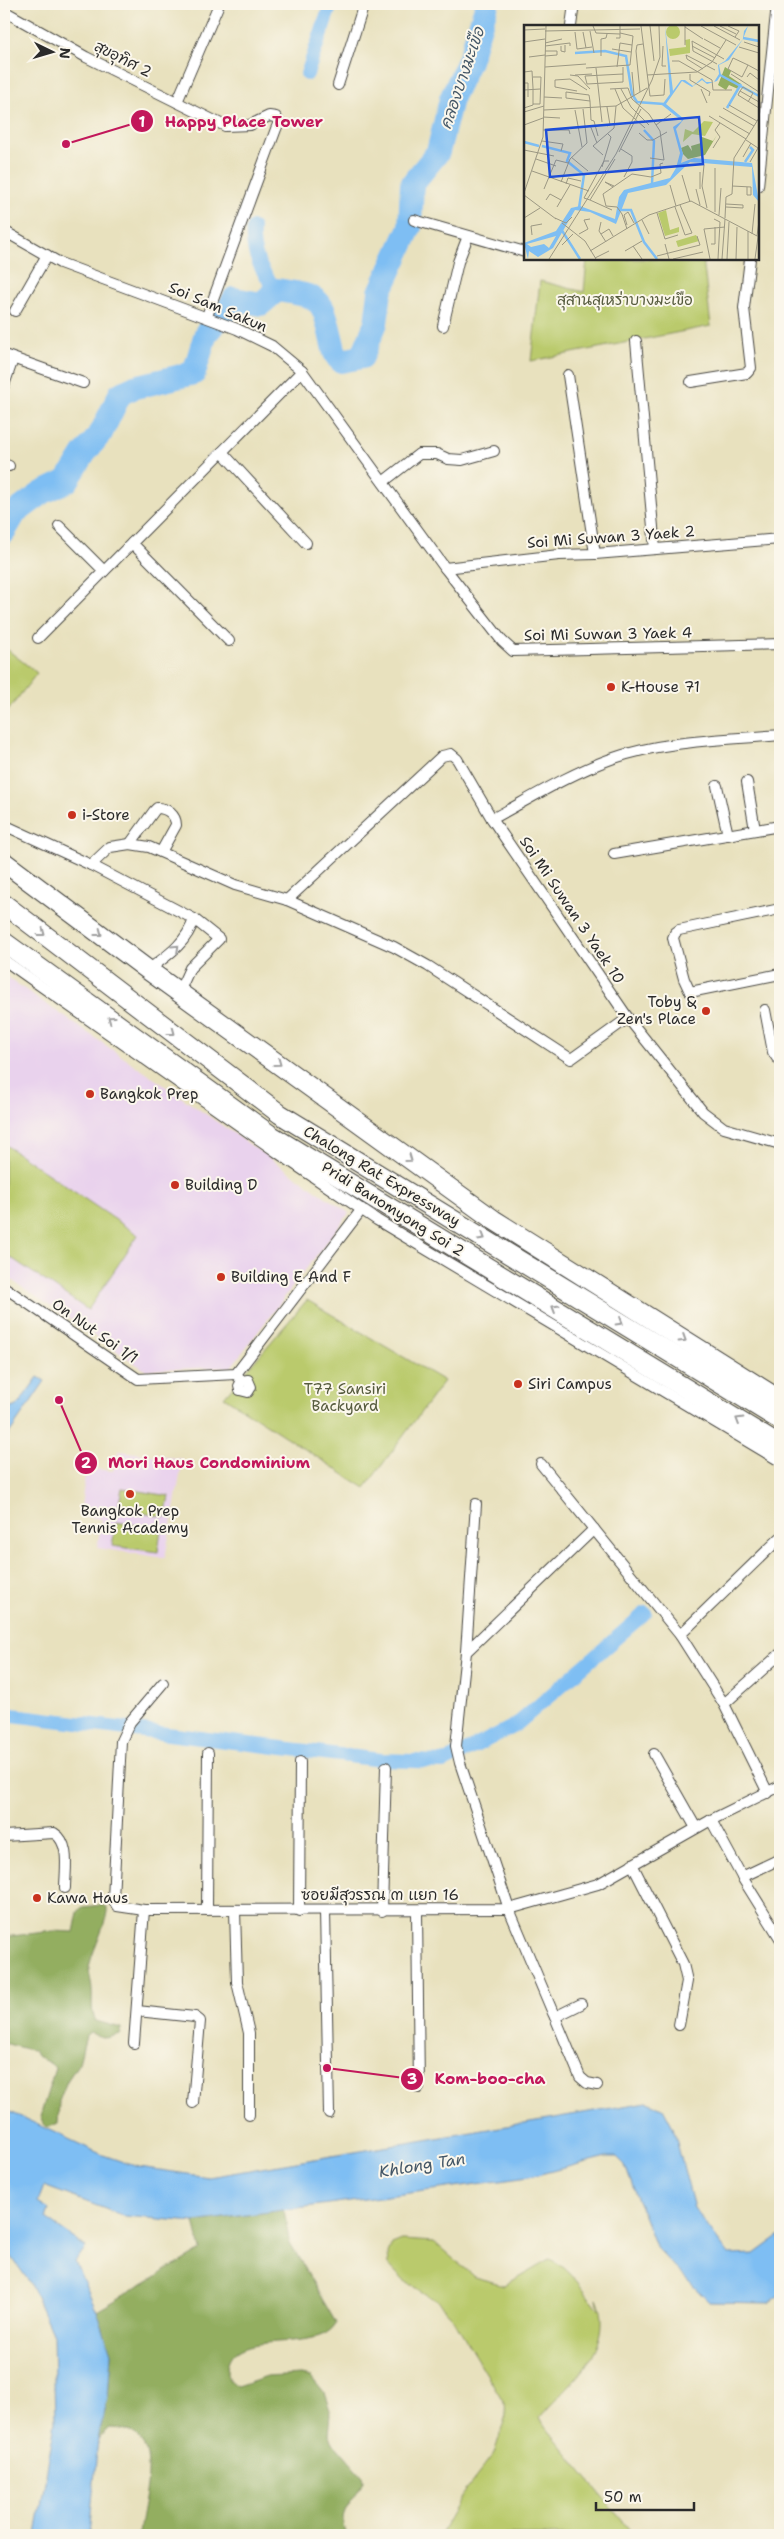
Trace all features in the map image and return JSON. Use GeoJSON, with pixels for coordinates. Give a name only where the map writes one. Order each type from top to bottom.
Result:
{"type":"FeatureCollection","features":[{"type":"Feature","properties":{"kind":"highway"},"geometry":{"type":"LineString","coordinates":[[4,862],[148,970],[494,1220],[780,1400]]}},
{"type":"Feature","properties":{"kind":"highway","name":"Chalong Rat Expressway"},"geometry":{"type":"LineString","coordinates":[[4,904],[280,1114],[780,1420]]}},
{"type":"Feature","properties":{"kind":"highway","name":"Chalong Rat Expressway"},"geometry":{"type":"LineString","coordinates":[[4,942],[269,1134],[780,1446]]}},
{"type":"Feature","properties":{"kind":"street"},"geometry":{"type":"LineString","coordinates":[[177,102],[219,4]]}},
{"type":"Feature","properties":{"kind":"street"},"geometry":{"type":"LineString","coordinates":[[338,85],[364,4]]}},
{"type":"Feature","properties":{"kind":"street"},"geometry":{"type":"LineString","coordinates":[[570,25],[574,4]]}},
{"type":"Feature","properties":{"kind":"street"},"geometry":{"type":"LineString","coordinates":[[759,176],[777,4]]}},
{"type":"Feature","properties":{"kind":"street","name":"สุขอุทิศ 2"},"geometry":{"type":"LineString","coordinates":[[4,11],[86,57],[228,126],[250,125],[273,115],[279,122],[210,317]]}},
{"type":"Feature","properties":{"kind":"street"},"geometry":{"type":"LineString","coordinates":[[414,220],[524,252]]}},
{"type":"Feature","properties":{"kind":"street","name":"Soi Sam Sakun"},"geometry":{"type":"LineString","coordinates":[[4,231],[60,263],[210,317],[272,346],[302,372],[445,568]]}},
{"type":"Feature","properties":{"kind":"street"},"geometry":{"type":"LineString","coordinates":[[443,326],[458,262],[468,236]]}},
{"type":"Feature","properties":{"kind":"street"},"geometry":{"type":"LineString","coordinates":[[15,311],[46,255]]}},
{"type":"Feature","properties":{"kind":"street"},"geometry":{"type":"LineString","coordinates":[[691,382],[747,373],[751,368],[744,308],[750,260]]}},
{"type":"Feature","properties":{"kind":"street"},"geometry":{"type":"LineString","coordinates":[[636,341],[655,549]]}},
{"type":"Feature","properties":{"kind":"street"},"geometry":{"type":"LineString","coordinates":[[4,385],[9,357],[83,383]]}},
{"type":"Feature","properties":{"kind":"street"},"geometry":{"type":"LineString","coordinates":[[38,638],[302,372]]}},
{"type":"Feature","properties":{"kind":"street"},"geometry":{"type":"LineString","coordinates":[[568,375],[595,554]]}},
{"type":"Feature","properties":{"kind":"street"},"geometry":{"type":"LineString","coordinates":[[382,482],[419,454],[437,454],[448,459],[462,460],[494,450]]}},
{"type":"Feature","properties":{"kind":"street"},"geometry":{"type":"LineString","coordinates":[[222,452],[306,543]]}},
{"type":"Feature","properties":{"kind":"street"},"geometry":{"type":"LineString","coordinates":[[59,526],[104,571]]}},
{"type":"Feature","properties":{"kind":"street","name":"Soi Mi Suwan 3 Yaek 2"},"geometry":{"type":"LineString","coordinates":[[445,568],[559,555],[595,554],[780,539]]}},
{"type":"Feature","properties":{"kind":"street"},"geometry":{"type":"LineString","coordinates":[[132,543],[229,641]]}},
{"type":"Feature","properties":{"kind":"street","name":"Soi Mi Suwan 3 Yaek 4"},"geometry":{"type":"LineString","coordinates":[[445,568],[502,641],[513,651],[780,644]]}},
{"type":"Feature","properties":{"kind":"street"},"geometry":{"type":"LineString","coordinates":[[492,819],[586,768],[613,758],[668,746],[780,735]]}},
{"type":"Feature","properties":{"kind":"street","name":"Soi Mi Suwan 3 Yaek 10"},"geometry":{"type":"LineString","coordinates":[[287,900],[442,756],[451,754],[456,759],[492,819],[628,1018],[703,1112],[724,1128],[780,1144]]}},
{"type":"Feature","properties":{"kind":"street"},"geometry":{"type":"LineString","coordinates":[[747,782],[754,830]]}},
{"type":"Feature","properties":{"kind":"street"},"geometry":{"type":"LineString","coordinates":[[717,786],[728,835]]}},
{"type":"Feature","properties":{"kind":"street"},"geometry":{"type":"LineString","coordinates":[[130,844],[154,811],[158,808],[163,808],[174,816],[176,825],[161,852]]}},
{"type":"Feature","properties":{"kind":"street"},"geometry":{"type":"LineString","coordinates":[[4,825],[91,865],[194,919],[219,939],[190,968],[179,992]]}},
{"type":"Feature","properties":{"kind":"street"},"geometry":{"type":"LineString","coordinates":[[614,854],[780,826]]}},
{"type":"Feature","properties":{"kind":"street"},"geometry":{"type":"LineString","coordinates":[[91,865],[110,847],[130,844],[149,847],[235,885],[287,900],[394,947],[428,966],[571,1059],[628,1018]]}},
{"type":"Feature","properties":{"kind":"street"},"geometry":{"type":"LineString","coordinates":[[780,909],[680,930],[675,933],[673,938],[684,979],[690,992],[780,974]]}},
{"type":"Feature","properties":{"kind":"street"},"geometry":{"type":"LineString","coordinates":[[148,970],[182,942],[190,932],[194,919]]}},
{"type":"Feature","properties":{"kind":"street","name":"Pridi Banomyong Soi 2"},"geometry":{"type":"LineString","coordinates":[[4,960],[280,1155],[362,1209],[780,1461]]}},
{"type":"Feature","properties":{"kind":"street"},"geometry":{"type":"LineString","coordinates":[[765,1010],[773,1052],[777,1058],[780,1058]]}},
{"type":"Feature","properties":{"kind":"street","name":"On Nut Soi 1/1"},"geometry":{"type":"LineString","coordinates":[[4,1287],[138,1379],[239,1377],[362,1209]]}},
{"type":"Feature","properties":{"kind":"street"},"geometry":{"type":"LineString","coordinates":[[541,1464],[680,1636],[724,1704],[768,1792]]}},
{"type":"Feature","properties":{"kind":"street"},"geometry":{"type":"LineString","coordinates":[[476,1504],[466,1652],[456,1746],[509,1909],[580,2077],[584,2082],[597,2085]]}},
{"type":"Feature","properties":{"kind":"street"},"geometry":{"type":"LineString","coordinates":[[466,1652],[594,1529]]}},
{"type":"Feature","properties":{"kind":"street"},"geometry":{"type":"LineString","coordinates":[[680,1636],[780,1538]]}},
{"type":"Feature","properties":{"kind":"street"},"geometry":{"type":"LineString","coordinates":[[724,1704],[780,1654]]}},
{"type":"Feature","properties":{"kind":"street","name":"ซอยมีสุวรรณ ๓ แยก 16"},"geometry":{"type":"LineString","coordinates":[[163,1683],[130,1722],[121,1742],[113,1900],[117,1906],[144,1910],[418,1911],[509,1909],[598,1884],[696,1828],[780,1786]]}},
{"type":"Feature","properties":{"kind":"street"},"geometry":{"type":"LineString","coordinates":[[207,1910],[208,1753]]}},
{"type":"Feature","properties":{"kind":"street"},"geometry":{"type":"LineString","coordinates":[[654,1754],[696,1828]]}},
{"type":"Feature","properties":{"kind":"street"},"geometry":{"type":"LineString","coordinates":[[298,1911],[300,1762]]}},
{"type":"Feature","properties":{"kind":"street"},"geometry":{"type":"LineString","coordinates":[[382,1911],[386,1766]]}},
{"type":"Feature","properties":{"kind":"street"},"geometry":{"type":"LineString","coordinates":[[711,1820],[742,1877],[780,1938]]}},
{"type":"Feature","properties":{"kind":"street"},"geometry":{"type":"LineString","coordinates":[[4,1836],[54,1833],[60,1837],[64,1845],[65,1888]]}},
{"type":"Feature","properties":{"kind":"street"},"geometry":{"type":"LineString","coordinates":[[742,1877],[780,1859]]}},
{"type":"Feature","properties":{"kind":"street"},"geometry":{"type":"LineString","coordinates":[[632,1864],[683,1964],[687,1982],[679,2025]]}},
{"type":"Feature","properties":{"kind":"street"},"geometry":{"type":"LineString","coordinates":[[134,2043],[144,1910]]}},
{"type":"Feature","properties":{"kind":"street"},"geometry":{"type":"LineString","coordinates":[[235,1910],[237,1982],[250,2033],[249,2115]]}},
{"type":"Feature","properties":{"kind":"street"},"geometry":{"type":"LineString","coordinates":[[325,1911],[329,2113]]}},
{"type":"Feature","properties":{"kind":"street"},"geometry":{"type":"LineString","coordinates":[[418,1911],[419,2088]]}},
{"type":"Feature","properties":{"kind":"street"},"geometry":{"type":"LineString","coordinates":[[555,2017],[581,2004]]}},
{"type":"Feature","properties":{"kind":"street"},"geometry":{"type":"LineString","coordinates":[[137,2011],[195,2017],[200,2021],[193,2103]]}},
{"type":"Feature","properties":{"kind":"shaded area","name":"Bangkok Prep"},"geometry":{"type":"Polygon","coordinates":[[[4,975],[349,1213],[231,1367],[145,1370],[4,1275],[4,975]]]}},
{"type":"Feature","properties":{"kind":"shaded area","name":"Bangkok Prep Tennis Academy"},"geometry":{"type":"Polygon","coordinates":[[[119,1451],[183,1459],[165,1558],[97,1548],[102,1519],[80,1516],[86,1468],[113,1471],[119,1451]]]}},
{"type":"Feature","properties":{"kind":"green space","name":"สุสานสุเหร่าบางมะเขือ"},"geometry":{"type":"Polygon","coordinates":[[[587,260],[703,260],[711,326],[531,361],[540,281],[584,292],[587,260]]]}},
{"type":"Feature","properties":{"kind":"green space"},"geometry":{"type":"Polygon","coordinates":[[[4,647],[37,673],[4,716],[4,647]]]}},
{"type":"Feature","properties":{"kind":"green space"},"geometry":{"type":"Polygon","coordinates":[[[4,1144],[138,1235],[88,1310],[4,1253],[4,1144]]]}},
{"type":"Feature","properties":{"kind":"green space","name":"T77 Sansiri Backyard"},"geometry":{"type":"Polygon","coordinates":[[[307,1300],[444,1381],[365,1488],[224,1397],[307,1300]]]}},
{"type":"Feature","properties":{"kind":"green space"},"geometry":{"type":"Polygon","coordinates":[[[122,1488],[169,1496],[165,1517],[118,1509],[122,1488]]]}},
{"type":"Feature","properties":{"kind":"green space"},"geometry":{"type":"Polygon","coordinates":[[[116,1522],[161,1529],[158,1552],[112,1546],[116,1522]]]}},
{"type":"Feature","properties":{"kind":"green space"},"geometry":{"type":"Polygon","coordinates":[[[102,1905],[107,1907],[106,1919],[89,1966],[92,1987],[92,2010],[96,2021],[121,2028],[121,2034],[106,2038],[90,2033],[86,2036],[79,2063],[67,2081],[59,2101],[58,2123],[49,2127],[45,2126],[40,2117],[55,2068],[39,2057],[34,2051],[4,2043],[4,1937],[53,1931],[74,1932],[78,1912],[82,1907],[102,1905]]]}},
{"type":"Feature","properties":{"kind":"green space"},"geometry":{"type":"Polygon","coordinates":[[[284,2210],[289,2241],[336,2323],[326,2333],[312,2338],[257,2344],[242,2348],[231,2357],[227,2374],[230,2381],[237,2387],[267,2377],[300,2375],[311,2377],[324,2393],[331,2413],[329,2435],[334,2444],[362,2476],[363,2481],[345,2511],[343,2526],[346,2535],[139,2535],[147,2486],[148,2469],[146,2453],[140,2440],[129,2431],[110,2428],[98,2439],[108,2397],[111,2353],[97,2311],[201,2250],[194,2222],[284,2210]]]}},
{"type":"Feature","properties":{"kind":"green space"},"geometry":{"type":"Polygon","coordinates":[[[402,2240],[434,2242],[474,2277],[504,2285],[549,2259],[571,2274],[599,2310],[597,2298],[602,2316],[601,2333],[596,2349],[576,2378],[540,2417],[545,2427],[634,2535],[439,2535],[462,2495],[494,2454],[506,2415],[505,2404],[452,2317],[438,2302],[403,2280],[389,2265],[388,2254],[392,2244],[402,2240]]]}},
{"type":"Feature","properties":{"kind":"water"},"geometry":{"type":"Polygon","coordinates":[[[38,1377],[45,1381],[4,1441],[4,1406],[7,1409],[17,1406],[38,1377]]]}},
{"type":"Feature","properties":{"kind":"water","name":"Khlong Tan"},"geometry":{"type":"Polygon","coordinates":[[[647,2102],[663,2108],[673,2127],[694,2208],[729,2255],[754,2254],[780,2235],[780,2294],[770,2303],[709,2302],[657,2249],[624,2164],[617,2157],[606,2157],[529,2177],[194,2222],[124,2216],[44,2186],[38,2202],[49,2209],[46,2219],[86,2247],[75,2262],[97,2311],[111,2353],[108,2397],[98,2439],[89,2535],[36,2535],[55,2422],[53,2335],[30,2283],[4,2246],[4,2109],[103,2155],[138,2167],[209,2177],[647,2102]]]}},
{"type":"Feature","properties":{"kind":"waterway"},"geometry":{"type":"LineString","coordinates":[[307,74],[331,4]]}},
{"type":"Feature","properties":{"kind":"waterway","name":"คลองบางมะเขือ"},"geometry":{"type":"LineString","coordinates":[[4,532],[15,513],[42,493],[67,481],[84,454],[101,433],[120,394],[135,387],[194,373],[206,333],[227,311],[234,299],[261,304],[277,290],[312,298],[318,302],[326,315],[335,352],[339,359],[341,361],[362,357],[376,323],[380,292],[410,227],[412,184],[438,152],[451,99],[469,61],[487,4]]}},
{"type":"Feature","properties":{"kind":"waterway"},"geometry":{"type":"LineString","coordinates":[[253,228],[255,254],[258,262],[277,290]]}},
{"type":"Feature","properties":{"kind":"waterway"},"geometry":{"type":"LineString","coordinates":[[4,1714],[381,1760],[444,1762],[516,1725],[645,1613]]}},
{"type":"Feature","properties":{"kind":"place","name":"Happy Place Tower"},"geometry":{"type":"Point","coordinates":[66,144]}},
{"type":"Feature","properties":{"kind":"place","name":"K-House 71"},"geometry":{"type":"Point","coordinates":[611,687]}},
{"type":"Feature","properties":{"kind":"place","name":"i-Store"},"geometry":{"type":"Point","coordinates":[72,815]}},
{"type":"Feature","properties":{"kind":"place","name":"Toby & Zen's Place"},"geometry":{"type":"Point","coordinates":[706,1011]}},
{"type":"Feature","properties":{"kind":"place","name":"Bangkok Prep"},"geometry":{"type":"Point","coordinates":[90,1094]}},
{"type":"Feature","properties":{"kind":"place","name":"Building D"},"geometry":{"type":"Point","coordinates":[175,1185]}},
{"type":"Feature","properties":{"kind":"place","name":"Building E And F"},"geometry":{"type":"Point","coordinates":[221,1277]}},
{"type":"Feature","properties":{"kind":"place","name":"Siri Campus"},"geometry":{"type":"Point","coordinates":[518,1384]}},
{"type":"Feature","properties":{"kind":"place","name":"Mori Haus Condominium"},"geometry":{"type":"Point","coordinates":[59,1400]}},
{"type":"Feature","properties":{"kind":"place","name":"Bangkok Prep Tennis Academy"},"geometry":{"type":"Point","coordinates":[130,1494]}},
{"type":"Feature","properties":{"kind":"place","name":"Kawa Haus"},"geometry":{"type":"Point","coordinates":[37,1898]}},
{"type":"Feature","properties":{"kind":"place","name":"Kom-boo-cha"},"geometry":{"type":"Point","coordinates":[327,2068]}}]}
